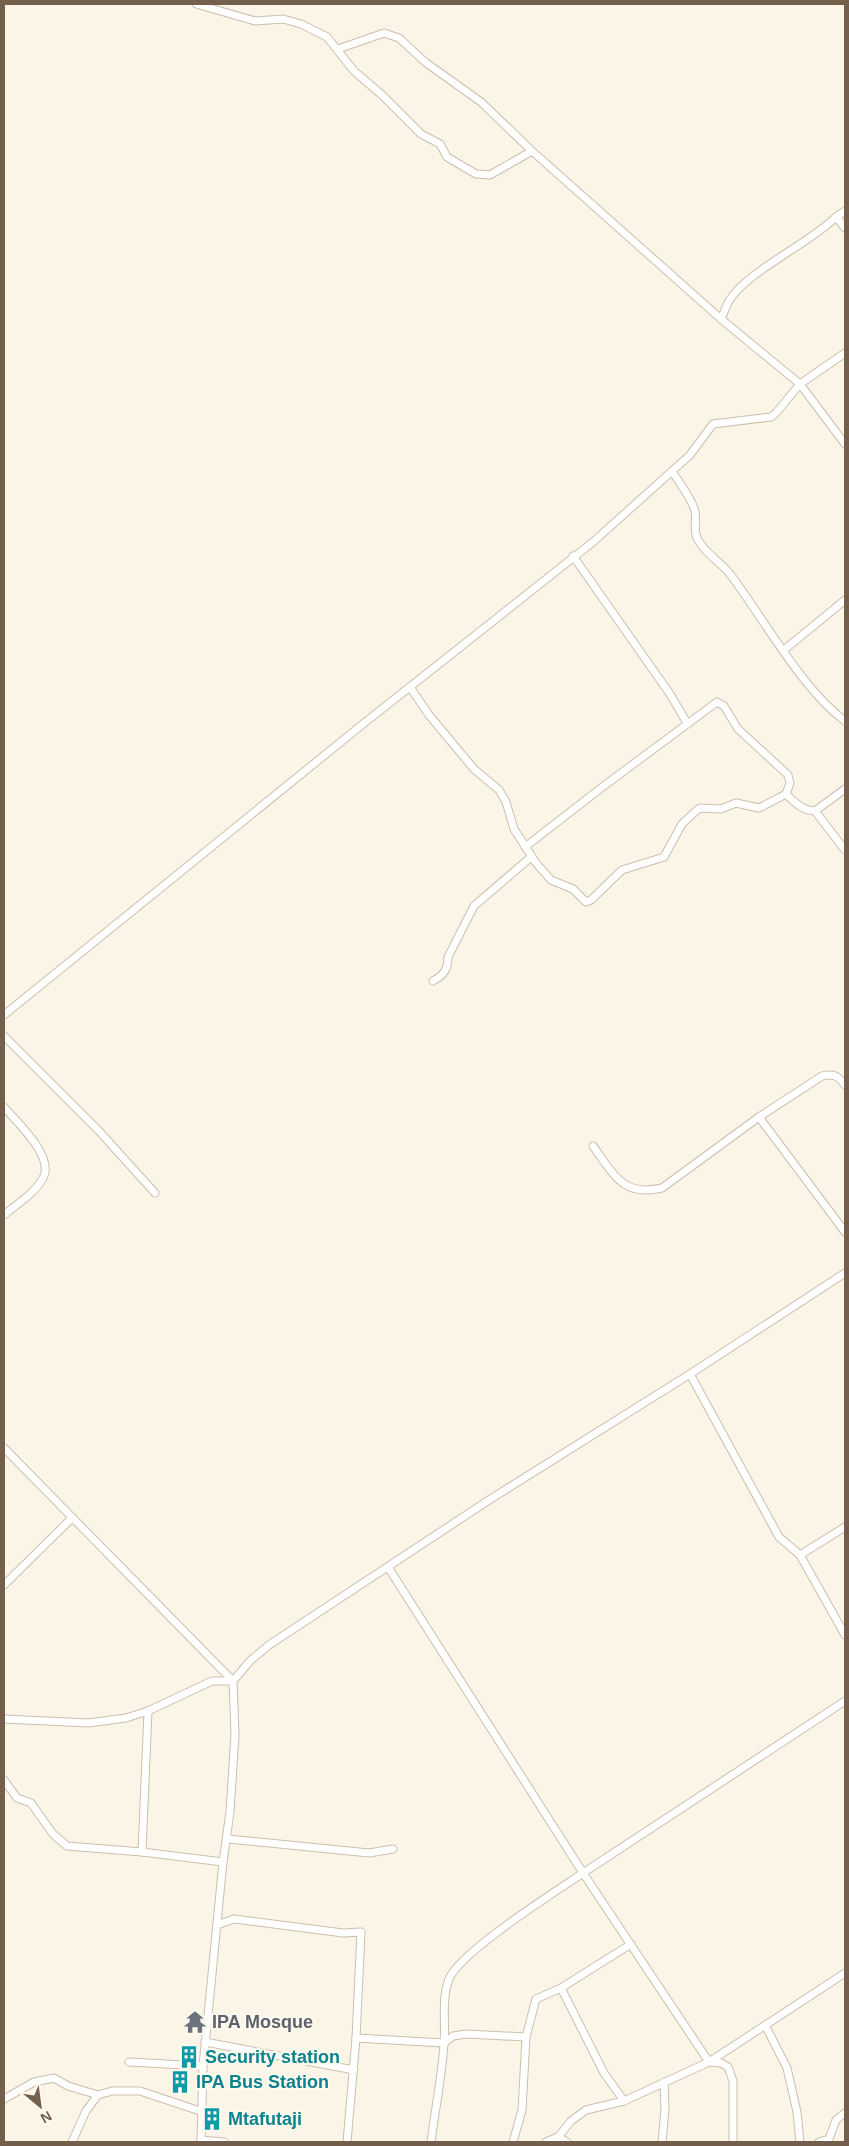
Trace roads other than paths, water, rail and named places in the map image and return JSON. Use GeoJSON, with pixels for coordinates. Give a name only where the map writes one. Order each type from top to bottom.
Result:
{"type":"FeatureCollection","features":[{"type":"Feature","properties":{"kind":"street"},"geometry":{"type":"LineString","coordinates":[[196,4],[255,20],[283,18],[301,24],[327,38],[354,71],[382,94],[421,134],[440,144],[447,157],[476,174],[490,174],[532,151]]}},
{"type":"Feature","properties":{"kind":"street"},"geometry":{"type":"LineString","coordinates":[[338,50],[384,33],[399,38],[425,62],[481,102],[532,151],[721,319],[800,384],[845,444]]}},
{"type":"Feature","properties":{"kind":"street"},"geometry":{"type":"LineString","coordinates":[[721,319],[729,300],[747,282],[811,238],[836,216],[845,211]]}},
{"type":"Feature","properties":{"kind":"street"},"geometry":{"type":"LineString","coordinates":[[836,216],[845,228]]}},
{"type":"Feature","properties":{"kind":"street"},"geometry":{"type":"LineString","coordinates":[[4,1015],[166,882],[573,556],[593,542],[690,455],[713,424],[771,417],[800,384],[845,353]]}},
{"type":"Feature","properties":{"kind":"street"},"geometry":{"type":"LineString","coordinates":[[672,471],[692,505],[695,514],[697,536],[707,552],[728,572],[812,688],[845,721]]}},
{"type":"Feature","properties":{"kind":"street"},"geometry":{"type":"LineString","coordinates":[[573,556],[670,694],[687,723]]}},
{"type":"Feature","properties":{"kind":"street"},"geometry":{"type":"LineString","coordinates":[[784,650],[845,600]]}},
{"type":"Feature","properties":{"kind":"street"},"geometry":{"type":"LineString","coordinates":[[410,687],[429,715],[474,768],[499,790],[506,802],[514,830],[531,857],[551,880],[573,889],[586,902],[622,870],[664,857],[682,824],[700,808],[721,809],[736,803],[759,808],[786,794],[790,783],[788,776],[738,729],[720,703],[717,702],[525,847]]}},
{"type":"Feature","properties":{"kind":"street"},"geometry":{"type":"LineString","coordinates":[[815,811],[845,789]]}},
{"type":"Feature","properties":{"kind":"street"},"geometry":{"type":"LineString","coordinates":[[786,794],[801,807],[815,811],[845,850]]}},
{"type":"Feature","properties":{"kind":"street"},"geometry":{"type":"LineString","coordinates":[[433,982],[442,976],[448,966],[448,957],[464,922],[474,906],[531,857]]}},
{"type":"Feature","properties":{"kind":"street"},"geometry":{"type":"LineString","coordinates":[[4,1036],[98,1131],[155,1193]]}},
{"type":"Feature","properties":{"kind":"street"},"geometry":{"type":"LineString","coordinates":[[593,1146],[622,1184],[645,1192],[662,1188],[759,1117],[822,1076],[831,1074],[839,1077],[845,1085]]}},
{"type":"Feature","properties":{"kind":"street"},"geometry":{"type":"LineString","coordinates":[[4,1107],[40,1150],[45,1162],[46,1173],[30,1193],[4,1215]]}},
{"type":"Feature","properties":{"kind":"street"},"geometry":{"type":"LineString","coordinates":[[759,1117],[845,1232]]}},
{"type":"Feature","properties":{"kind":"street"},"geometry":{"type":"LineString","coordinates":[[224,2142],[201,2141],[205,2042],[223,1862],[228,1839],[235,1735],[233,1681],[250,1661],[269,1645],[845,1273]]}},
{"type":"Feature","properties":{"kind":"street"},"geometry":{"type":"LineString","coordinates":[[690,1374],[779,1537],[800,1555],[845,1633]]}},
{"type":"Feature","properties":{"kind":"street"},"geometry":{"type":"LineString","coordinates":[[4,1448],[233,1681]]}},
{"type":"Feature","properties":{"kind":"street"},"geometry":{"type":"LineString","coordinates":[[4,1585],[72,1518]]}},
{"type":"Feature","properties":{"kind":"street"},"geometry":{"type":"LineString","coordinates":[[800,1555],[845,1527]]}},
{"type":"Feature","properties":{"kind":"street"},"geometry":{"type":"LineString","coordinates":[[388,1567],[583,1873],[709,2062]]}},
{"type":"Feature","properties":{"kind":"street"},"geometry":{"type":"LineString","coordinates":[[4,1719],[88,1723],[126,1718],[148,1711],[212,1681],[233,1681]]}},
{"type":"Feature","properties":{"kind":"street"},"geometry":{"type":"LineString","coordinates":[[431,2142],[444,2043],[444,1999],[450,1978],[462,1962],[493,1936],[583,1873],[845,1701]]}},
{"type":"Feature","properties":{"kind":"street"},"geometry":{"type":"LineString","coordinates":[[142,1852],[148,1711]]}},
{"type":"Feature","properties":{"kind":"street"},"geometry":{"type":"LineString","coordinates":[[4,1780],[17,1798],[31,1803],[54,1834],[67,1846],[142,1852],[223,1862]]}},
{"type":"Feature","properties":{"kind":"street"},"geometry":{"type":"LineString","coordinates":[[228,1839],[369,1853],[393,1849]]}},
{"type":"Feature","properties":{"kind":"street"},"geometry":{"type":"LineString","coordinates":[[217,1926],[234,1919],[343,1933],[361,1932],[354,2070],[346,2142]]}},
{"type":"Feature","properties":{"kind":"street"},"geometry":{"type":"LineString","coordinates":[[513,2142],[522,2110],[526,2037],[536,1999],[562,1988],[631,1944]]}},
{"type":"Feature","properties":{"kind":"street"},"geometry":{"type":"LineString","coordinates":[[546,2142],[558,2137],[571,2121],[586,2110],[624,2101],[709,2062],[845,1973]]}},
{"type":"Feature","properties":{"kind":"street"},"geometry":{"type":"LineString","coordinates":[[562,1988],[604,2073],[624,2101]]}},
{"type":"Feature","properties":{"kind":"street"},"geometry":{"type":"LineString","coordinates":[[765,2025],[787,2068],[797,2112],[800,2142]]}},
{"type":"Feature","properties":{"kind":"street"},"geometry":{"type":"LineString","coordinates":[[356,2038],[444,2043],[454,2036],[466,2034],[526,2037]]}},
{"type":"Feature","properties":{"kind":"street"},"geometry":{"type":"LineString","coordinates":[[205,2042],[354,2070]]}},
{"type":"Feature","properties":{"kind":"street"},"geometry":{"type":"LineString","coordinates":[[129,2062],[203,2066]]}},
{"type":"Feature","properties":{"kind":"street"},"geometry":{"type":"LineString","coordinates":[[709,2062],[722,2063],[731,2072],[733,2142]]}},
{"type":"Feature","properties":{"kind":"street"},"geometry":{"type":"LineString","coordinates":[[4,2099],[34,2082],[54,2078],[68,2086],[98,2095],[112,2091],[140,2091],[203,2112]]}},
{"type":"Feature","properties":{"kind":"street"},"geometry":{"type":"LineString","coordinates":[[662,2142],[666,2108],[664,2082]]}},
{"type":"Feature","properties":{"kind":"street"},"geometry":{"type":"LineString","coordinates":[[72,2142],[77,2128],[98,2095]]}},
{"type":"Feature","properties":{"kind":"street"},"geometry":{"type":"LineString","coordinates":[[819,2142],[829,2139],[836,2120],[845,2113]]}},
{"type":"Feature","properties":{"kind":"street"},"geometry":{"type":"LineString","coordinates":[[558,2137],[567,2142]]}},
{"type":"Feature","properties":{"kind":"place","name":"IPA Mosque"},"geometry":{"type":"Point","coordinates":[195,2022]}},
{"type":"Feature","properties":{"kind":"place","name":"Security station"},"geometry":{"type":"Point","coordinates":[189,2057]}},
{"type":"Feature","properties":{"kind":"place","name":"IPA Bus Station"},"geometry":{"type":"Point","coordinates":[180,2082]}},
{"type":"Feature","properties":{"kind":"place","name":"Mtafutaji"},"geometry":{"type":"Point","coordinates":[212,2119]}}]}
